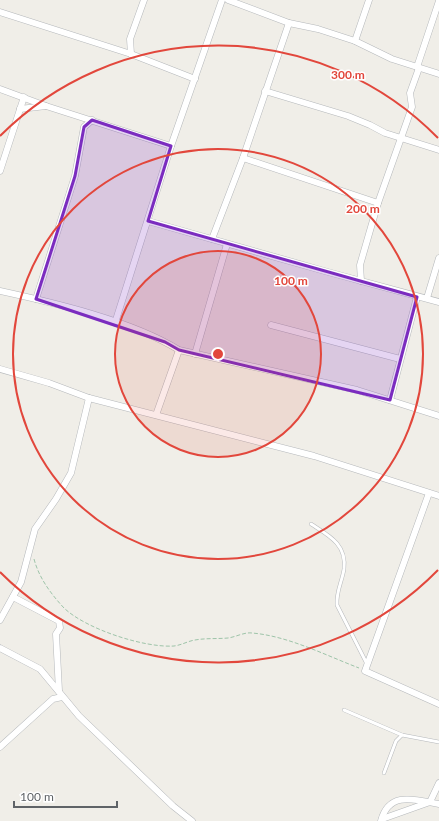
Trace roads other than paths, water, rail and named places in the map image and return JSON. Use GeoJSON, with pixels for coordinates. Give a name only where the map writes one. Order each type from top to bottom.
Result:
{"type":"FeatureCollection","features":[{"type":"Feature","properties":{"kind":"street"},"geometry":{"type":"LineString","coordinates":[[131,54],[130,39],[144,0]]}},
{"type":"Feature","properties":{"kind":"street"},"geometry":{"type":"LineString","coordinates":[[115,323],[171,146],[222,0]]}},
{"type":"Feature","properties":{"kind":"street"},"geometry":{"type":"LineString","coordinates":[[228,0],[289,23],[318,29],[355,41],[392,59],[439,74]]}},
{"type":"Feature","properties":{"kind":"street"},"geometry":{"type":"LineString","coordinates":[[355,41],[369,0]]}},
{"type":"Feature","properties":{"kind":"street"},"geometry":{"type":"LineString","coordinates":[[361,281],[360,265],[378,203],[412,107],[410,93],[439,1]]}},
{"type":"Feature","properties":{"kind":"street"},"geometry":{"type":"LineString","coordinates":[[0,12],[131,54],[195,79]]}},
{"type":"Feature","properties":{"kind":"street"},"geometry":{"type":"LineString","coordinates":[[212,240],[243,158],[289,23]]}},
{"type":"Feature","properties":{"kind":"street"},"geometry":{"type":"LineString","coordinates":[[0,89],[46,106],[171,146]]}},
{"type":"Feature","properties":{"kind":"street"},"geometry":{"type":"LineString","coordinates":[[265,91],[348,116],[400,138],[439,150]]}},
{"type":"Feature","properties":{"kind":"street"},"geometry":{"type":"LineString","coordinates":[[0,171],[24,97]]}},
{"type":"Feature","properties":{"kind":"street"},"geometry":{"type":"LineString","coordinates":[[20,109],[46,106]]}},
{"type":"Feature","properties":{"kind":"street"},"geometry":{"type":"LineString","coordinates":[[36,299],[75,176],[84,127],[92,120]]}},
{"type":"Feature","properties":{"kind":"street"},"geometry":{"type":"LineString","coordinates":[[243,158],[378,203]]}},
{"type":"Feature","properties":{"kind":"street"},"geometry":{"type":"LineString","coordinates":[[148,221],[439,302]]}},
{"type":"Feature","properties":{"kind":"street"},"geometry":{"type":"LineString","coordinates":[[196,354],[227,244]]}},
{"type":"Feature","properties":{"kind":"street"},"geometry":{"type":"LineString","coordinates":[[427,298],[439,258]]}},
{"type":"Feature","properties":{"kind":"street"},"geometry":{"type":"LineString","coordinates":[[0,291],[36,299],[115,323],[165,342],[179,350],[322,382],[390,400],[422,412],[439,416]]}},
{"type":"Feature","properties":{"kind":"street"},"geometry":{"type":"LineString","coordinates":[[390,400],[417,297]]}},
{"type":"Feature","properties":{"kind":"street"},"geometry":{"type":"LineString","coordinates":[[271,325],[400,359]]}},
{"type":"Feature","properties":{"kind":"street"},"geometry":{"type":"LineString","coordinates":[[156,415],[179,350]]}},
{"type":"Feature","properties":{"kind":"street"},"geometry":{"type":"LineString","coordinates":[[0,369],[49,383],[89,398],[314,456],[439,496]]}},
{"type":"Feature","properties":{"kind":"street"},"geometry":{"type":"LineString","coordinates":[[0,620],[21,582],[35,529],[56,500],[71,473],[89,398]]}},
{"type":"Feature","properties":{"kind":"street"},"geometry":{"type":"LineString","coordinates":[[429,493],[365,670],[439,704]]}},
{"type":"Feature","properties":{"kind":"street"},"geometry":{"type":"LineString","coordinates":[[12,597],[59,621],[60,628],[56,634],[60,694]]}},
{"type":"Feature","properties":{"kind":"street"},"geometry":{"type":"LineString","coordinates":[[0,648],[40,669],[79,716],[173,806],[192,821]]}},
{"type":"Feature","properties":{"kind":"street"},"geometry":{"type":"LineString","coordinates":[[0,747],[46,704],[60,694]]}},
{"type":"Feature","properties":{"kind":"street"},"geometry":{"type":"LineString","coordinates":[[382,820],[430,802],[439,783]]}},
{"type":"Feature","properties":{"kind":"street"},"geometry":{"type":"LineString","coordinates":[[382,820],[384,811],[390,804],[396,801],[417,798],[439,804]]}},
{"type":"Feature","properties":{"kind":"lane"},"geometry":{"type":"LineString","coordinates":[[311,524],[336,540],[342,555],[344,568],[337,596],[337,605],[367,664]]}},
{"type":"Feature","properties":{"kind":"lane"},"geometry":{"type":"LineString","coordinates":[[344,710],[402,735],[439,742]]}},
{"type":"Feature","properties":{"kind":"lane"},"geometry":{"type":"LineString","coordinates":[[384,773],[396,741],[402,735]]}}]}
